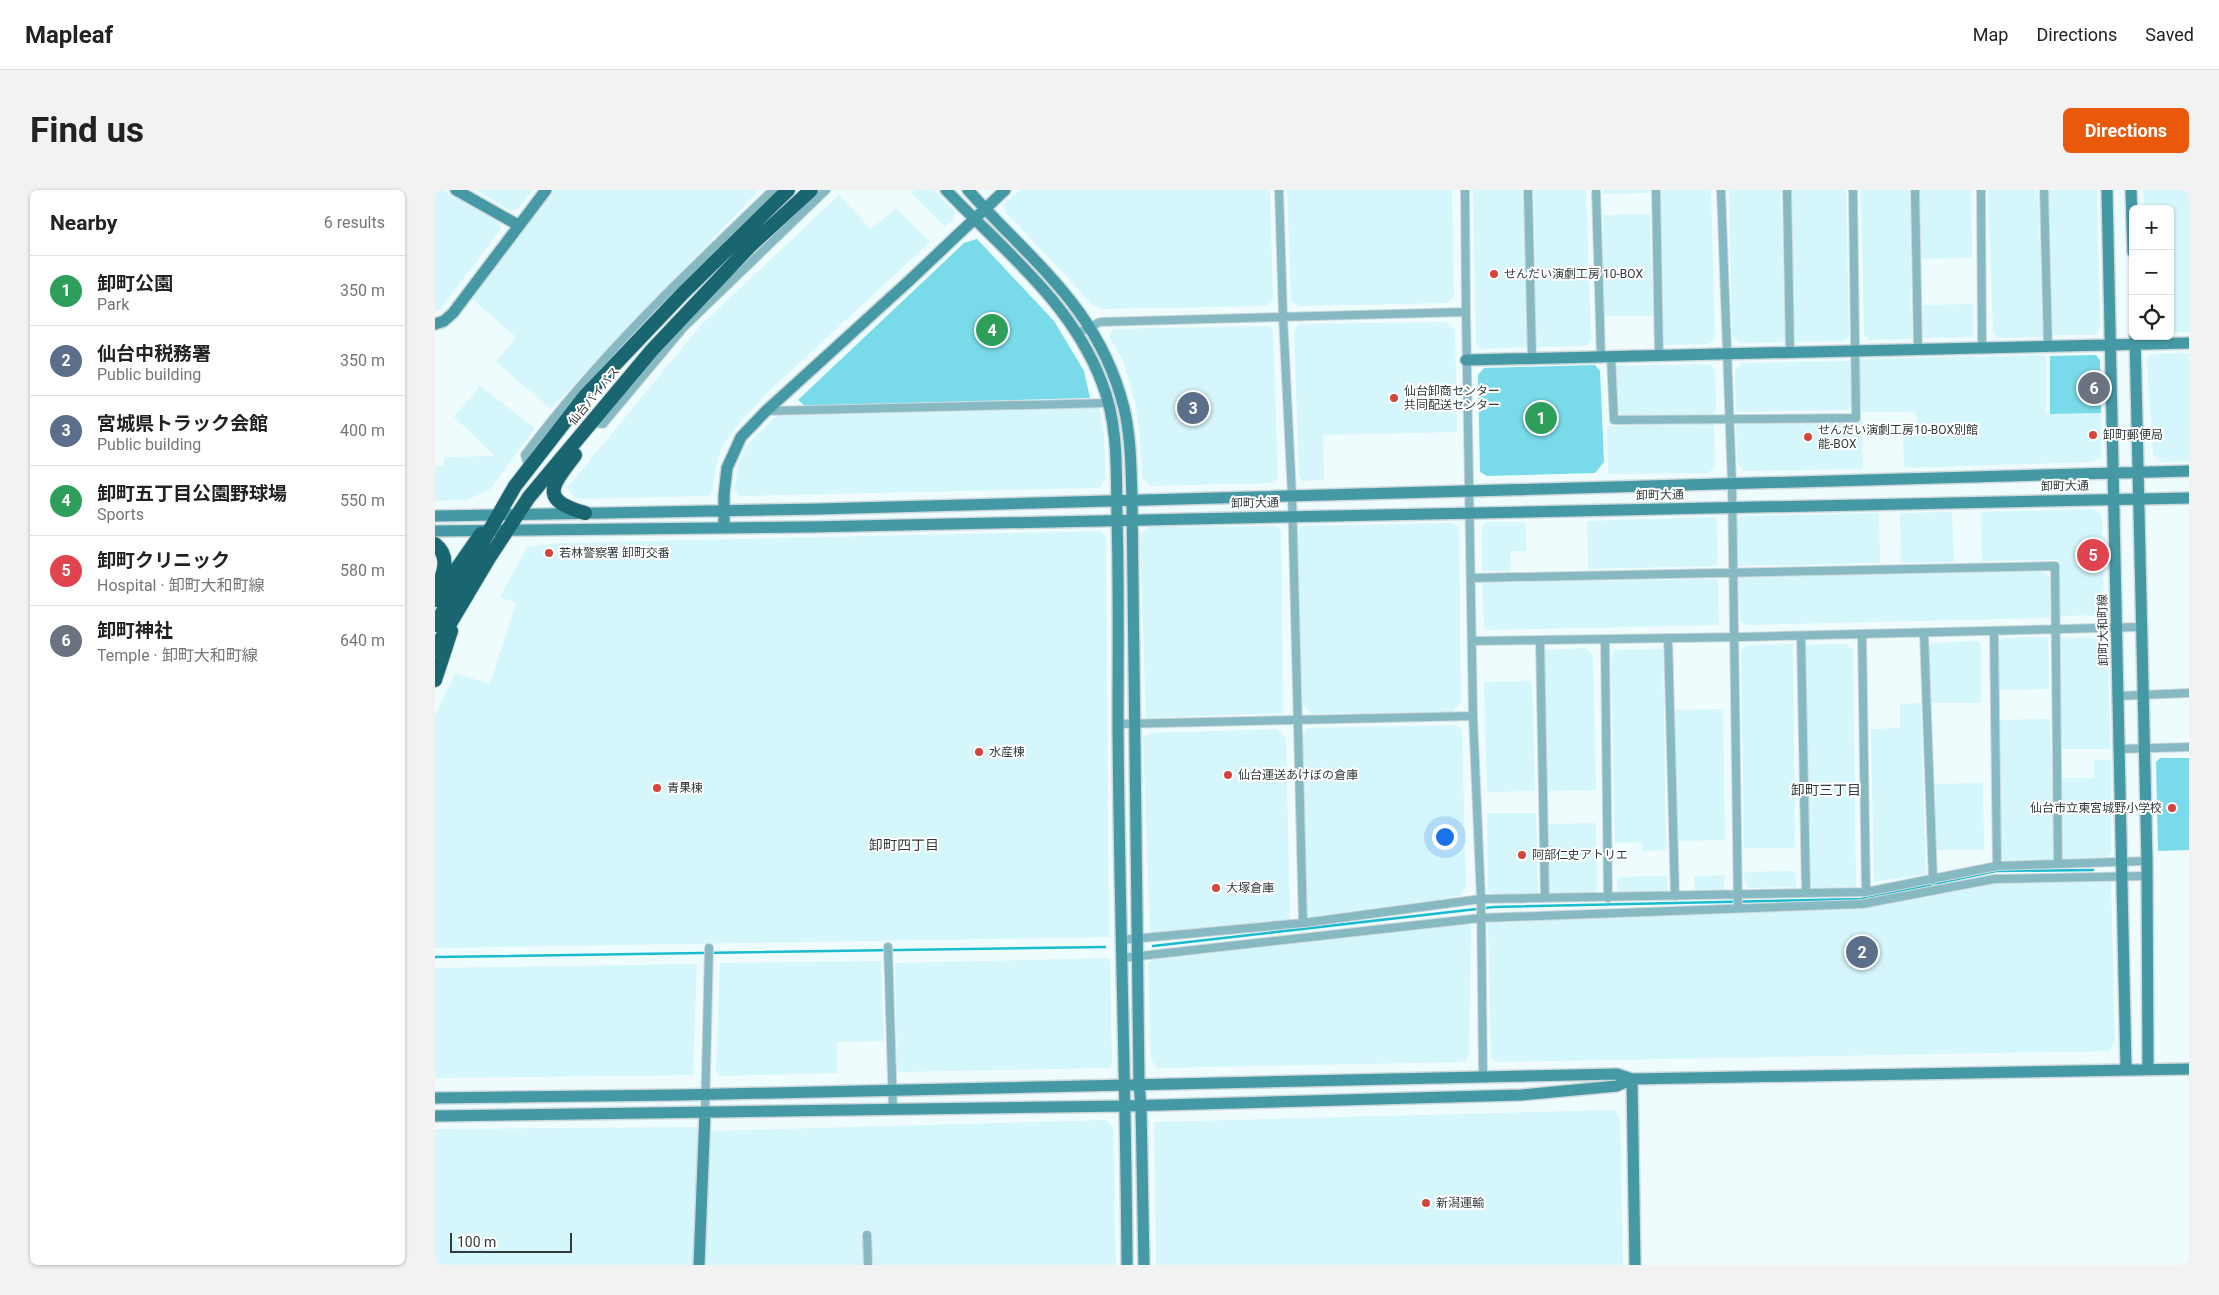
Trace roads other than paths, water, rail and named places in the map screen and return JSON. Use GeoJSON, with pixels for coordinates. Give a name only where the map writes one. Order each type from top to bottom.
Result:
{"type":"FeatureCollection","features":[{"type":"Feature","properties":{"kind":"highway","name":"仙台バイパス"},"geometry":{"type":"LineString","coordinates":[[487,530],[515,486],[585,396],[683,293],[789,190]]}},
{"type":"Feature","properties":{"kind":"highway","name":"仙台バイパス"},"geometry":{"type":"LineString","coordinates":[[435,649],[529,497],[652,350],[751,245],[811,190]]}},
{"type":"Feature","properties":{"kind":"highway"},"geometry":{"type":"LineString","coordinates":[[582,433],[578,450],[553,488],[554,496],[559,502],[585,513]]}},
{"type":"Feature","properties":{"kind":"highway"},"geometry":{"type":"LineString","coordinates":[[435,600],[487,530]]}},
{"type":"Feature","properties":{"kind":"highway"},"geometry":{"type":"LineString","coordinates":[[435,625],[487,530]]}},
{"type":"Feature","properties":{"kind":"highway"},"geometry":{"type":"LineString","coordinates":[[435,544],[441,549],[445,564],[435,594]]}},
{"type":"Feature","properties":{"kind":"highway"},"geometry":{"type":"LineString","coordinates":[[435,680],[457,614]]}},
{"type":"Feature","properties":{"kind":"street"},"geometry":{"type":"LineString","coordinates":[[457,190],[518,225]]}},
{"type":"Feature","properties":{"kind":"street"},"geometry":{"type":"LineString","coordinates":[[435,324],[444,321],[453,313],[546,190]]}},
{"type":"Feature","properties":{"kind":"street"},"geometry":{"type":"LineString","coordinates":[[529,468],[525,455],[596,367],[693,266],[773,190]]}},
{"type":"Feature","properties":{"kind":"street"},"geometry":{"type":"LineString","coordinates":[[591,422],[603,424],[684,327],[826,190]]}},
{"type":"Feature","properties":{"kind":"street"},"geometry":{"type":"LineString","coordinates":[[946,190],[1044,289],[1077,333],[1092,358],[1108,403],[1114,434],[1117,500],[1118,724],[1127,1265]]}},
{"type":"Feature","properties":{"kind":"street"},"geometry":{"type":"LineString","coordinates":[[969,190],[1052,278],[1090,325],[1105,353],[1124,410],[1128,432],[1132,499],[1139,1084],[1144,1265]]}},
{"type":"Feature","properties":{"kind":"street"},"geometry":{"type":"LineString","coordinates":[[724,528],[727,468],[733,451],[741,437],[766,411],[910,280],[1005,190]]}},
{"type":"Feature","properties":{"kind":"street"},"geometry":{"type":"LineString","coordinates":[[1279,190],[1292,495],[1303,923]]}},
{"type":"Feature","properties":{"kind":"street"},"geometry":{"type":"LineString","coordinates":[[1465,190],[1465,312],[1473,716],[1481,902],[1483,1077]]}},
{"type":"Feature","properties":{"kind":"street"},"geometry":{"type":"LineString","coordinates":[[1528,190],[1532,359]]}},
{"type":"Feature","properties":{"kind":"street"},"geometry":{"type":"LineString","coordinates":[[1595,190],[1606,357],[1614,420],[1856,418],[1853,190]]}},
{"type":"Feature","properties":{"kind":"street"},"geometry":{"type":"LineString","coordinates":[[1656,190],[1659,356]]}},
{"type":"Feature","properties":{"kind":"street"},"geometry":{"type":"LineString","coordinates":[[1721,190],[1729,354],[1738,908]]}},
{"type":"Feature","properties":{"kind":"street"},"geometry":{"type":"LineString","coordinates":[[1787,190],[1790,353]]}},
{"type":"Feature","properties":{"kind":"street"},"geometry":{"type":"LineString","coordinates":[[1915,190],[1918,349]]}},
{"type":"Feature","properties":{"kind":"street"},"geometry":{"type":"LineString","coordinates":[[1981,190],[1981,348]]}},
{"type":"Feature","properties":{"kind":"street"},"geometry":{"type":"LineString","coordinates":[[2044,190],[2048,347]]}},
{"type":"Feature","properties":{"kind":"street","name":"卸町大和町線"},"geometry":{"type":"LineString","coordinates":[[2107,190],[2126,1069]]}},
{"type":"Feature","properties":{"kind":"street"},"geometry":{"type":"LineString","coordinates":[[2131,190],[2133,250]]}},
{"type":"Feature","properties":{"kind":"street"},"geometry":{"type":"LineString","coordinates":[[1077,333],[1090,325],[1100,322],[1465,312]]}},
{"type":"Feature","properties":{"kind":"street"},"geometry":{"type":"LineString","coordinates":[[1466,360],[2048,347],[2111,345],[2135,340],[2189,343]]}},
{"type":"Feature","properties":{"kind":"street"},"geometry":{"type":"LineString","coordinates":[[2135,340],[2147,861],[2148,1069]]}},
{"type":"Feature","properties":{"kind":"street"},"geometry":{"type":"LineString","coordinates":[[766,411],[1108,403]]}},
{"type":"Feature","properties":{"kind":"street"},"geometry":{"type":"LineString","coordinates":[[435,516],[724,509],[819,509],[2189,471]]}},
{"type":"Feature","properties":{"kind":"street","name":"卸町大通"},"geometry":{"type":"LineString","coordinates":[[435,532],[724,528],[2189,498]]}},
{"type":"Feature","properties":{"kind":"street"},"geometry":{"type":"LineString","coordinates":[[1471,578],[2055,566],[2058,864]]}},
{"type":"Feature","properties":{"kind":"street"},"geometry":{"type":"LineString","coordinates":[[1472,642],[1734,638],[2141,626]]}},
{"type":"Feature","properties":{"kind":"street"},"geometry":{"type":"LineString","coordinates":[[1994,631],[1997,866]]}},
{"type":"Feature","properties":{"kind":"street"},"geometry":{"type":"LineString","coordinates":[[1924,633],[1933,880]]}},
{"type":"Feature","properties":{"kind":"street"},"geometry":{"type":"LineString","coordinates":[[1862,634],[1866,892]]}},
{"type":"Feature","properties":{"kind":"street"},"geometry":{"type":"LineString","coordinates":[[1801,636],[1806,892]]}},
{"type":"Feature","properties":{"kind":"street"},"geometry":{"type":"LineString","coordinates":[[1669,638],[1675,896]]}},
{"type":"Feature","properties":{"kind":"street"},"geometry":{"type":"LineString","coordinates":[[1605,640],[1608,898]]}},
{"type":"Feature","properties":{"kind":"street"},"geometry":{"type":"LineString","coordinates":[[1540,641],[1545,898]]}},
{"type":"Feature","properties":{"kind":"street"},"geometry":{"type":"LineString","coordinates":[[2118,696],[2189,694]]}},
{"type":"Feature","properties":{"kind":"street"},"geometry":{"type":"LineString","coordinates":[[1118,724],[1473,716]]}},
{"type":"Feature","properties":{"kind":"street"},"geometry":{"type":"LineString","coordinates":[[2120,749],[2189,747]]}},
{"type":"Feature","properties":{"kind":"street"},"geometry":{"type":"LineString","coordinates":[[1121,940],[1303,923],[1481,902],[1545,898],[1866,892],[1997,866],[2147,861]]}},
{"type":"Feature","properties":{"kind":"street"},"geometry":{"type":"LineString","coordinates":[[1122,958],[1481,916],[1862,904],[1994,879],[2147,876]]}},
{"type":"Feature","properties":{"kind":"street"},"geometry":{"type":"LineString","coordinates":[[888,947],[893,1110]]}},
{"type":"Feature","properties":{"kind":"street"},"geometry":{"type":"LineString","coordinates":[[699,1265],[709,948]]}},
{"type":"Feature","properties":{"kind":"street"},"geometry":{"type":"LineString","coordinates":[[435,1098],[1617,1074],[1632,1079],[2189,1068]]}},
{"type":"Feature","properties":{"kind":"street"},"geometry":{"type":"LineString","coordinates":[[435,1116],[1125,1106],[1521,1095],[1617,1086],[1632,1079]]}},
{"type":"Feature","properties":{"kind":"street"},"geometry":{"type":"LineString","coordinates":[[1632,1079],[1635,1265]]}},
{"type":"Feature","properties":{"kind":"street"},"geometry":{"type":"LineString","coordinates":[[867,1234],[868,1265]]}},
{"type":"Feature","properties":{"kind":"waterway"},"geometry":{"type":"LineString","coordinates":[[1153,946],[1494,907],[1861,899],[1996,871],[2093,870]]}},
{"type":"Feature","properties":{"kind":"waterway"},"geometry":{"type":"LineString","coordinates":[[435,957],[1105,947]]}},
{"type":"Feature","properties":{"kind":"place","name":"せんだい演劇工房 10-BOX"},"geometry":{"type":"Point","coordinates":[1494,274]}},
{"type":"Feature","properties":{"kind":"place","name":"卸町五丁目公園野球場"},"geometry":{"type":"Point","coordinates":[992,330]}},
{"type":"Feature","properties":{"kind":"place","name":"卸町神社"},"geometry":{"type":"Point","coordinates":[2094,388]}},
{"type":"Feature","properties":{"kind":"place","name":"仙台卸商センター 共同配送センター"},"geometry":{"type":"Point","coordinates":[1394,398]}},
{"type":"Feature","properties":{"kind":"place","name":"宮城県トラック会館"},"geometry":{"type":"Point","coordinates":[1193,408]}},
{"type":"Feature","properties":{"kind":"place","name":"卸町公園"},"geometry":{"type":"Point","coordinates":[1541,418]}},
{"type":"Feature","properties":{"kind":"place","name":"卸町郵便局"},"geometry":{"type":"Point","coordinates":[2093,435]}},
{"type":"Feature","properties":{"kind":"place","name":"せんだい演劇工房10-BOX別館 能-BOX"},"geometry":{"type":"Point","coordinates":[1808,437]}},
{"type":"Feature","properties":{"kind":"place","name":"若林警察署 卸町交番"},"geometry":{"type":"Point","coordinates":[549,553]}},
{"type":"Feature","properties":{"kind":"place","name":"卸町クリニック"},"geometry":{"type":"Point","coordinates":[2093,555]}},
{"type":"Feature","properties":{"kind":"place","name":"水産棟"},"geometry":{"type":"Point","coordinates":[979,752]}},
{"type":"Feature","properties":{"kind":"place","name":"仙台運送あけぼの倉庫"},"geometry":{"type":"Point","coordinates":[1228,775]}},
{"type":"Feature","properties":{"kind":"place","name":"青果棟"},"geometry":{"type":"Point","coordinates":[657,788]}},
{"type":"Feature","properties":{"kind":"place","name":"仙台市立東宮城野小学校"},"geometry":{"type":"Point","coordinates":[2172,808]}},
{"type":"Feature","properties":{"kind":"place","name":"阿部仁史アトリエ"},"geometry":{"type":"Point","coordinates":[1522,855]}},
{"type":"Feature","properties":{"kind":"place","name":"大塚倉庫"},"geometry":{"type":"Point","coordinates":[1216,888]}},
{"type":"Feature","properties":{"kind":"place","name":"仙台中税務署"},"geometry":{"type":"Point","coordinates":[1862,952]}},
{"type":"Feature","properties":{"kind":"place","name":"新潟運輸"},"geometry":{"type":"Point","coordinates":[1426,1203]}},
{"type":"Feature","properties":{"kind":"district","name":"卸町三丁目"},"geometry":{"type":"Point","coordinates":[1826,790]}},
{"type":"Feature","properties":{"kind":"district","name":"卸町四丁目"},"geometry":{"type":"Point","coordinates":[904,845]}}]}
